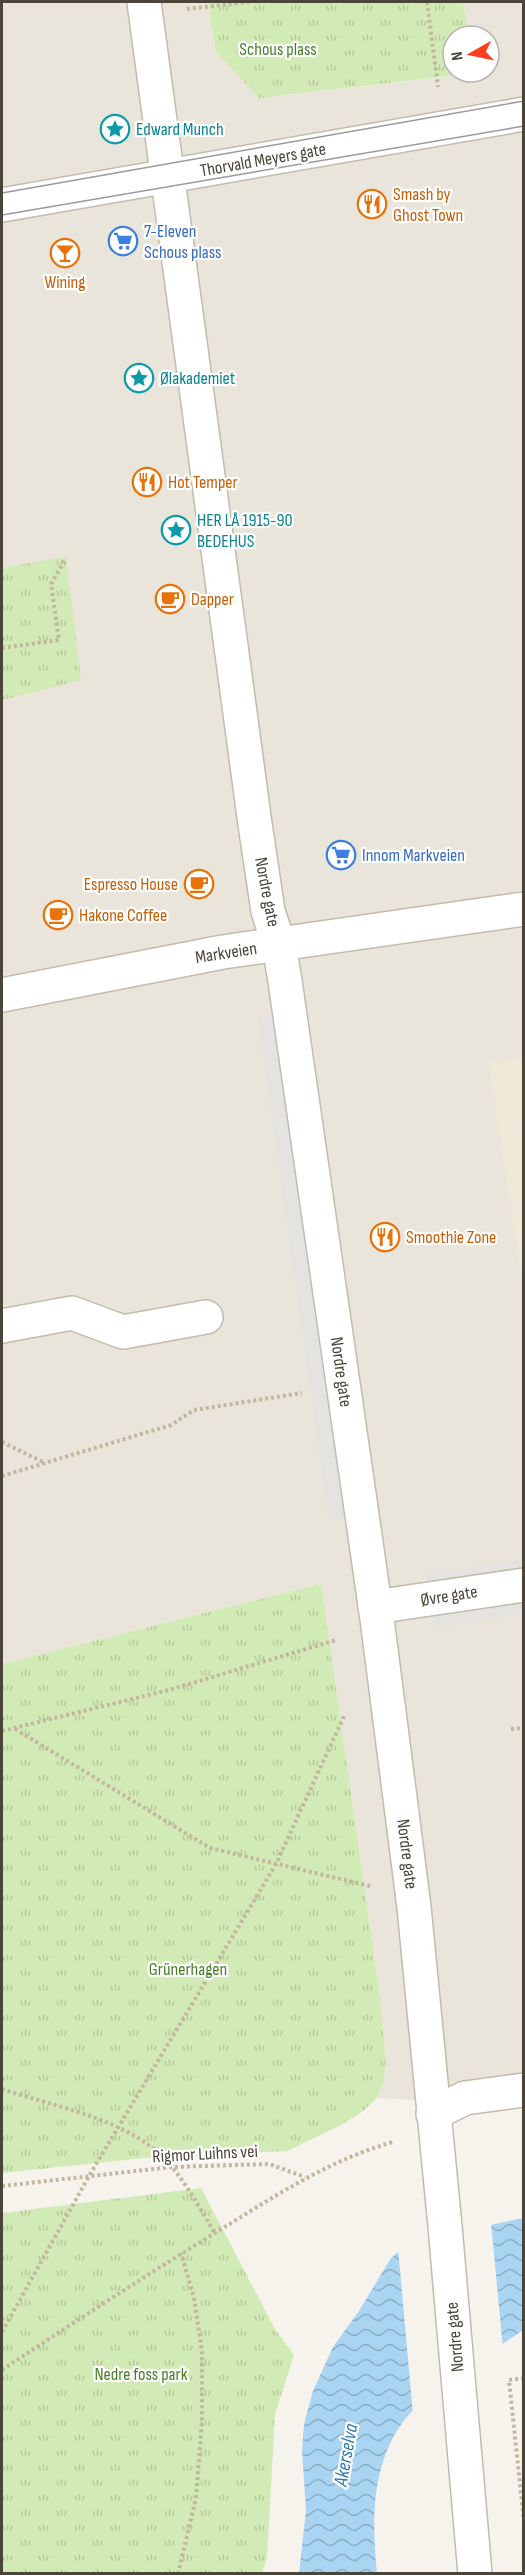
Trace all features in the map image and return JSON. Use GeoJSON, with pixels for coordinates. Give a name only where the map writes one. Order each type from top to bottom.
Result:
{"type":"FeatureCollection","features":[{"type":"Feature","properties":{"kind":"street"},"geometry":{"type":"LineString","coordinates":[[144,2],[168,176]]}},
{"type":"Feature","properties":{"kind":"street","name":"Thorvald Meyers gate"},"geometry":{"type":"LineString","coordinates":[[2,205],[524,114]]}},
{"type":"Feature","properties":{"kind":"street","name":"Nordre gate"},"geometry":{"type":"LineString","coordinates":[[168,176],[255,824],[268,911],[279,945],[375,1608],[414,1907],[445,2226],[475,2574]]}},
{"type":"Feature","properties":{"kind":"street","name":"Markveien"},"geometry":{"type":"LineString","coordinates":[[2,995],[223,952],[524,909]]}},
{"type":"Feature","properties":{"kind":"street"},"geometry":{"type":"LineString","coordinates":[[2,1326],[72,1313],[123,1332],[206,1317]]}},
{"type":"Feature","properties":{"kind":"street","name":"Øvre gate"},"geometry":{"type":"LineString","coordinates":[[375,1608],[524,1585]]}},
{"type":"Feature","properties":{"kind":"street"},"geometry":{"type":"LineString","coordinates":[[434,2124],[465,2098],[524,2090]]}},
{"type":"Feature","properties":{"kind":"path"},"geometry":{"type":"LineString","coordinates":[[185,10],[249,2]]}},
{"type":"Feature","properties":{"kind":"path"},"geometry":{"type":"LineString","coordinates":[[427,2],[439,92]]}},
{"type":"Feature","properties":{"kind":"path"},"geometry":{"type":"LineString","coordinates":[[2,648],[58,640],[51,584],[66,558]]}},
{"type":"Feature","properties":{"kind":"path"},"geometry":{"type":"LineString","coordinates":[[2,1476],[171,1425],[194,1410],[292,1394]]}},
{"type":"Feature","properties":{"kind":"path"},"geometry":{"type":"LineString","coordinates":[[2,1442],[45,1463]]}},
{"type":"Feature","properties":{"kind":"path"},"geometry":{"type":"LineString","coordinates":[[2,1731],[169,1690],[339,1640]]}},
{"type":"Feature","properties":{"kind":"path"},"geometry":{"type":"LineString","coordinates":[[2,2332],[89,2176],[276,1864],[348,1708]]}},
{"type":"Feature","properties":{"kind":"path"},"geometry":{"type":"LineString","coordinates":[[511,1730],[524,1728]]}},
{"type":"Feature","properties":{"kind":"path"},"geometry":{"type":"LineString","coordinates":[[15,1729],[210,1848],[373,1887],[414,1907]]}},
{"type":"Feature","properties":{"kind":"path"},"geometry":{"type":"LineString","coordinates":[[2,2089],[119,2128],[144,2140],[172,2167],[215,2233]]}},
{"type":"Feature","properties":{"kind":"path"},"geometry":{"type":"LineString","coordinates":[[2,2370],[181,2253],[306,2177],[360,2151],[396,2141],[434,2124]]}},
{"type":"Feature","properties":{"kind":"path","name":"Rigmor Luihns vei"},"geometry":{"type":"LineString","coordinates":[[2,2186],[172,2167],[269,2164],[306,2177]]}},
{"type":"Feature","properties":{"kind":"path"},"geometry":{"type":"LineString","coordinates":[[178,2574],[196,2498],[202,2421],[202,2352],[194,2298],[181,2253]]}},
{"type":"Feature","properties":{"kind":"path"},"geometry":{"type":"LineString","coordinates":[[524,2378],[509,2380],[524,2522]]}},
{"type":"Feature","properties":{"kind":"shaded area"},"geometry":{"type":"Polygon","coordinates":[[[2,2],[208,2],[216,52],[260,98],[441,77],[441,84],[501,84],[501,24],[467,24],[463,2],[523,2],[523,2106],[377,2098],[384,2081],[386,2061],[380,1997],[321,1584],[2,1664],[2,2]]]}},
{"type":"Feature","properties":{"kind":"shaded area"},"geometry":{"type":"Polygon","coordinates":[[[276,1014],[347,1519],[329,1521],[258,1017],[276,1014]]]}},
{"type":"Feature","properties":{"kind":"shaded area"},"geometry":{"type":"Polygon","coordinates":[[[524,1057],[523,1285],[489,1062],[524,1057]]]}},
{"type":"Feature","properties":{"kind":"shaded area"},"geometry":{"type":"Polygon","coordinates":[[[523,1559],[523,1576],[428,1590],[426,1574],[523,1559]]]}},
{"type":"Feature","properties":{"kind":"shaded area"},"geometry":{"type":"Polygon","coordinates":[[[523,1598],[523,1614],[435,1628],[433,1612],[523,1598]]]}},
{"type":"Feature","properties":{"kind":"green space","name":"Schous plass"},"geometry":{"type":"Polygon","coordinates":[[[208,2],[463,2],[467,24],[441,24],[441,77],[259,98],[216,52],[208,2]]]}},
{"type":"Feature","properties":{"kind":"green space"},"geometry":{"type":"Polygon","coordinates":[[[66,558],[81,680],[2,700],[2,568],[66,558]]]}},
{"type":"Feature","properties":{"kind":"green space","name":"Grünerhagen"},"geometry":{"type":"Polygon","coordinates":[[[321,1584],[380,1997],[386,2061],[384,2081],[377,2098],[362,2112],[339,2126],[287,2151],[144,2158],[2,2173],[2,1664],[321,1584]]]}},
{"type":"Feature","properties":{"kind":"green space","name":"Nedre foss park"},"geometry":{"type":"Polygon","coordinates":[[[201,2188],[275,2329],[294,2355],[275,2414],[267,2558],[262,2573],[2,2573],[2,2213],[201,2188]]]}},
{"type":"Feature","properties":{"kind":"water","name":"Akerselva"},"geometry":{"type":"Polygon","coordinates":[[[523,2218],[523,2330],[427,2397],[400,2425],[382,2465],[377,2486],[374,2530],[377,2573],[299,2574],[306,2510],[302,2450],[304,2424],[313,2391],[333,2347],[359,2311],[391,2258],[401,2250],[426,2239],[523,2218]]]}},
{"type":"Feature","properties":{"kind":"pier"},"geometry":{"type":"Polygon","coordinates":[[[491,2223],[503,2348],[436,2394],[413,2415],[398,2248],[425,2236],[491,2223]]]}},
{"type":"Feature","properties":{"kind":"tram line"},"geometry":{"type":"LineString","coordinates":[[2,193],[524,101]]}},
{"type":"Feature","properties":{"kind":"tram line"},"geometry":{"type":"LineString","coordinates":[[2,215],[524,126]]}},
{"type":"Feature","properties":{"kind":"place","name":"Edward Munch"},"geometry":{"type":"Point","coordinates":[115,129]}},
{"type":"Feature","properties":{"kind":"place","name":"Smash by Ghost Town"},"geometry":{"type":"Point","coordinates":[372,204]}},
{"type":"Feature","properties":{"kind":"place","name":"7-Eleven Schous plass"},"geometry":{"type":"Point","coordinates":[123,241]}},
{"type":"Feature","properties":{"kind":"place","name":"Wining"},"geometry":{"type":"Point","coordinates":[65,253]}},
{"type":"Feature","properties":{"kind":"place","name":"Ølakademiet"},"geometry":{"type":"Point","coordinates":[139,378]}},
{"type":"Feature","properties":{"kind":"place","name":"Hot Temper"},"geometry":{"type":"Point","coordinates":[147,482]}},
{"type":"Feature","properties":{"kind":"place","name":"HER LÅ 1915-90 BEDEHUS"},"geometry":{"type":"Point","coordinates":[176,530]}},
{"type":"Feature","properties":{"kind":"place","name":"Dapper"},"geometry":{"type":"Point","coordinates":[170,599]}},
{"type":"Feature","properties":{"kind":"place","name":"Innom Markveien"},"geometry":{"type":"Point","coordinates":[341,855]}},
{"type":"Feature","properties":{"kind":"place","name":"Espresso House"},"geometry":{"type":"Point","coordinates":[199,884]}},
{"type":"Feature","properties":{"kind":"place","name":"Hakone Coffee"},"geometry":{"type":"Point","coordinates":[58,915]}},
{"type":"Feature","properties":{"kind":"place","name":"Smoothie Zone"},"geometry":{"type":"Point","coordinates":[385,1237]}}]}
